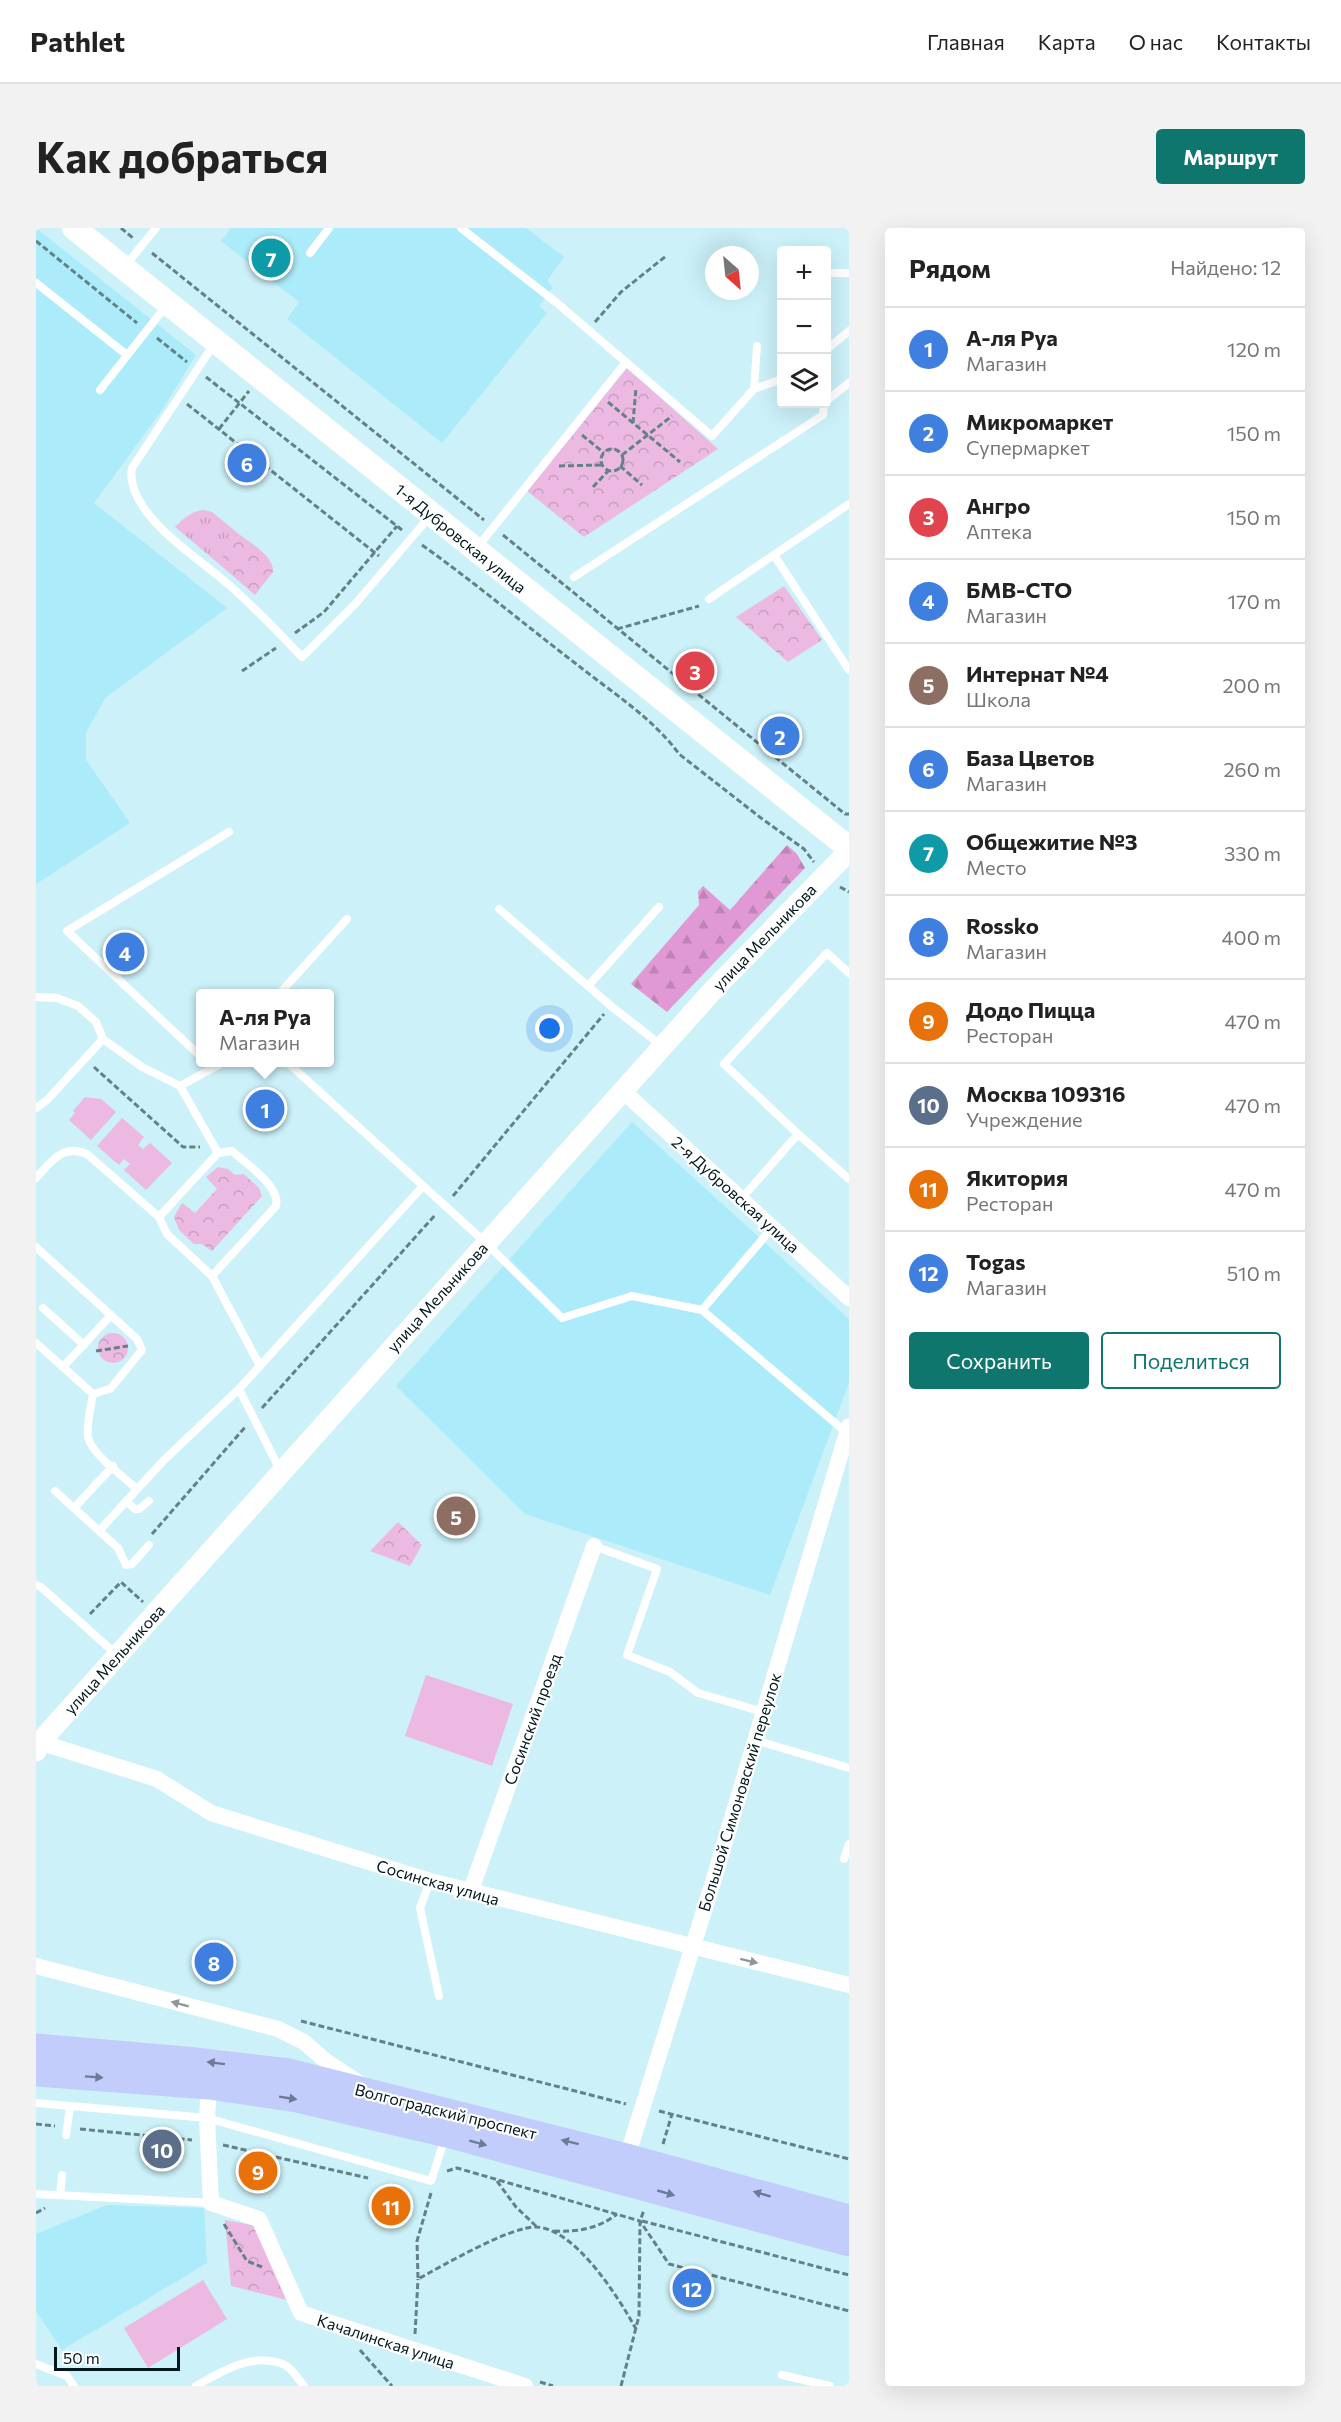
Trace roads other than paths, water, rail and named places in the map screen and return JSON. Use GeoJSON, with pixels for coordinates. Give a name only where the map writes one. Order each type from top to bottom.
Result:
{"type":"FeatureCollection","features":[{"type":"Feature","properties":{"kind":"main road","name":"1-я Дубровская улица"},"geometry":{"type":"LineString","coordinates":[[86,234],[124,268],[849,849]]}},
{"type":"Feature","properties":{"kind":"main road","name":"Волгоградский проспект"},"geometry":{"type":"LineString","coordinates":[[36,2047],[176,2059],[289,2072],[627,2157],[849,2218]]}},
{"type":"Feature","properties":{"kind":"main road","name":"Волгоградский проспект"},"geometry":{"type":"LineString","coordinates":[[36,2073],[209,2086],[297,2099],[447,2134],[849,2243]]}},
{"type":"Feature","properties":{"kind":"street","name":"улица Мельникова"},"geometry":{"type":"LineString","coordinates":[[37,1745],[663,1046],[849,849]]}},
{"type":"Feature","properties":{"kind":"street","name":"2-я Дубровская улица"},"geometry":{"type":"LineString","coordinates":[[623,1091],[849,1298]]}},
{"type":"Feature","properties":{"kind":"street","name":"Большой Симоновский переулок"},"geometry":{"type":"LineString","coordinates":[[627,2157],[848,1429]]}},
{"type":"Feature","properties":{"kind":"street","name":"Сосинский проезд"},"geometry":{"type":"LineString","coordinates":[[470,1893],[594,1546]]}},
{"type":"Feature","properties":{"kind":"street","name":"Сосинская улица"},"geometry":{"type":"LineString","coordinates":[[37,1745],[157,1779],[211,1813],[470,1893],[849,1985]]}},
{"type":"Feature","properties":{"kind":"street"},"geometry":{"type":"LineString","coordinates":[[36,1966],[278,2029],[304,2042],[347,2077],[384,2096]]}},
{"type":"Feature","properties":{"kind":"street"},"geometry":{"type":"LineString","coordinates":[[209,2086],[207,2118],[211,2203]]}},
{"type":"Feature","properties":{"kind":"street","name":"Качалинская улица"},"geometry":{"type":"LineString","coordinates":[[211,2203],[260,2219],[301,2313],[525,2386]]}},
{"type":"Feature","properties":{"kind":"lane"},"geometry":{"type":"LineString","coordinates":[[124,268],[156,228]]}},
{"type":"Feature","properties":{"kind":"lane"},"geometry":{"type":"LineString","coordinates":[[310,253],[330,228]]}},
{"type":"Feature","properties":{"kind":"lane"},"geometry":{"type":"LineString","coordinates":[[461,228],[588,330],[712,436],[754,389],[777,381]]}},
{"type":"Feature","properties":{"kind":"lane"},"geometry":{"type":"LineString","coordinates":[[833,273],[849,273]]}},
{"type":"Feature","properties":{"kind":"lane"},"geometry":{"type":"LineString","coordinates":[[36,283],[127,355]]}},
{"type":"Feature","properties":{"kind":"lane"},"geometry":{"type":"LineString","coordinates":[[100,390],[168,303]]}},
{"type":"Feature","properties":{"kind":"lane"},"geometry":{"type":"LineString","coordinates":[[831,346],[849,331]]}},
{"type":"Feature","properties":{"kind":"lane"},"geometry":{"type":"LineString","coordinates":[[216,341],[132,468],[130,475],[135,491],[146,511],[160,526],[250,603],[302,657],[356,603],[431,514]]}},
{"type":"Feature","properties":{"kind":"lane"},"geometry":{"type":"LineString","coordinates":[[754,389],[757,346]]}},
{"type":"Feature","properties":{"kind":"lane"},"geometry":{"type":"LineString","coordinates":[[475,550],[626,362]]}},
{"type":"Feature","properties":{"kind":"lane"},"geometry":{"type":"LineString","coordinates":[[831,397],[849,383]]}},
{"type":"Feature","properties":{"kind":"lane"},"geometry":{"type":"LineString","coordinates":[[574,577],[823,416],[824,408]]}},
{"type":"Feature","properties":{"kind":"lane"},"geometry":{"type":"LineString","coordinates":[[709,599],[849,504]]}},
{"type":"Feature","properties":{"kind":"lane"},"geometry":{"type":"LineString","coordinates":[[774,555],[849,670]]}},
{"type":"Feature","properties":{"kind":"lane"},"geometry":{"type":"LineString","coordinates":[[196,1051],[67,931],[229,832]]}},
{"type":"Feature","properties":{"kind":"lane"},"geometry":{"type":"LineString","coordinates":[[588,986],[659,907]]}},
{"type":"Feature","properties":{"kind":"lane"},"geometry":{"type":"LineString","coordinates":[[499,909],[611,1006],[663,1046]]}},
{"type":"Feature","properties":{"kind":"lane"},"geometry":{"type":"LineString","coordinates":[[283,989],[347,919]]}},
{"type":"Feature","properties":{"kind":"lane"},"geometry":{"type":"LineString","coordinates":[[849,973],[827,953],[724,1064],[849,1179]]}},
{"type":"Feature","properties":{"kind":"lane"},"geometry":{"type":"LineString","coordinates":[[36,997],[57,999],[78,1006],[96,1022],[103,1039],[142,1067],[180,1086],[216,1149]]}},
{"type":"Feature","properties":{"kind":"lane"},"geometry":{"type":"LineString","coordinates":[[36,1108],[47,1100],[103,1039]]}},
{"type":"Feature","properties":{"kind":"lane"},"geometry":{"type":"LineString","coordinates":[[180,1086],[207,1067]]}},
{"type":"Feature","properties":{"kind":"lane"},"geometry":{"type":"LineString","coordinates":[[292,1067],[486,1243],[562,1318],[632,1296],[702,1310],[848,1429]]}},
{"type":"Feature","properties":{"kind":"lane"},"geometry":{"type":"LineString","coordinates":[[742,1198],[798,1134]]}},
{"type":"Feature","properties":{"kind":"lane"},"geometry":{"type":"LineString","coordinates":[[159,1217],[216,1149]]}},
{"type":"Feature","properties":{"kind":"lane"},"geometry":{"type":"LineString","coordinates":[[212,1276],[276,1206],[277,1201],[272,1187],[232,1151],[216,1149]]}},
{"type":"Feature","properties":{"kind":"lane"},"geometry":{"type":"LineString","coordinates":[[36,1178],[57,1155],[67,1151],[81,1151],[92,1157],[159,1217],[167,1234],[212,1276],[260,1366]]}},
{"type":"Feature","properties":{"kind":"lane"},"geometry":{"type":"LineString","coordinates":[[99,1531],[168,1456],[239,1389],[423,1186]]}},
{"type":"Feature","properties":{"kind":"lane"},"geometry":{"type":"LineString","coordinates":[[702,1310],[773,1227]]}},
{"type":"Feature","properties":{"kind":"lane"},"geometry":{"type":"LineString","coordinates":[[36,1247],[141,1345],[141,1354],[110,1389],[93,1394]]}},
{"type":"Feature","properties":{"kind":"lane"},"geometry":{"type":"LineString","coordinates":[[43,1308],[84,1345]]}},
{"type":"Feature","properties":{"kind":"lane"},"geometry":{"type":"LineString","coordinates":[[63,1367],[111,1315]]}},
{"type":"Feature","properties":{"kind":"lane"},"geometry":{"type":"LineString","coordinates":[[36,1343],[93,1394]]}},
{"type":"Feature","properties":{"kind":"lane"},"geometry":{"type":"LineString","coordinates":[[239,1389],[281,1472]]}},
{"type":"Feature","properties":{"kind":"lane"},"geometry":{"type":"LineString","coordinates":[[93,1394],[88,1437],[96,1452],[137,1489]]}},
{"type":"Feature","properties":{"kind":"lane"},"geometry":{"type":"LineString","coordinates":[[74,1508],[112,1466]]}},
{"type":"Feature","properties":{"kind":"lane"},"geometry":{"type":"LineString","coordinates":[[55,1491],[118,1548],[125,1564],[132,1564],[149,1545]]}},
{"type":"Feature","properties":{"kind":"lane"},"geometry":{"type":"LineString","coordinates":[[126,1501],[135,1509],[139,1509],[149,1501]]}},
{"type":"Feature","properties":{"kind":"lane"},"geometry":{"type":"LineString","coordinates":[[594,1546],[657,1569],[627,1655],[670,1672],[698,1693],[763,1712]]}},
{"type":"Feature","properties":{"kind":"lane"},"geometry":{"type":"LineString","coordinates":[[36,1585],[117,1656]]}},
{"type":"Feature","properties":{"kind":"lane"},"geometry":{"type":"LineString","coordinates":[[754,1740],[849,1768]]}},
{"type":"Feature","properties":{"kind":"lane"},"geometry":{"type":"LineString","coordinates":[[844,1859],[849,1844]]}},
{"type":"Feature","properties":{"kind":"lane"},"geometry":{"type":"LineString","coordinates":[[430,1881],[420,1908],[439,1996]]}},
{"type":"Feature","properties":{"kind":"lane"},"geometry":{"type":"LineString","coordinates":[[36,2103],[207,2118],[431,2181],[447,2134]]}},
{"type":"Feature","properties":{"kind":"lane"},"geometry":{"type":"LineString","coordinates":[[66,2131],[70,2107]]}},
{"type":"Feature","properties":{"kind":"lane"},"geometry":{"type":"LineString","coordinates":[[60,2195],[62,2175]]}},
{"type":"Feature","properties":{"kind":"lane"},"geometry":{"type":"LineString","coordinates":[[36,2194],[211,2203]]}},
{"type":"Feature","properties":{"kind":"lane"},"geometry":{"type":"LineString","coordinates":[[196,2386],[234,2365],[258,2360],[281,2363],[292,2371],[304,2386]]}},
{"type":"Feature","properties":{"kind":"lane"},"geometry":{"type":"LineString","coordinates":[[36,2364],[67,2376],[74,2386]]}},
{"type":"Feature","properties":{"kind":"lane"},"geometry":{"type":"LineString","coordinates":[[782,2375],[830,2386]]}},
{"type":"Feature","properties":{"kind":"place","name":"Общежитие №3"},"geometry":{"type":"Point","coordinates":[271,258]}},
{"type":"Feature","properties":{"kind":"place","name":"База Цветов"},"geometry":{"type":"Point","coordinates":[247,463]}},
{"type":"Feature","properties":{"kind":"place","name":"Ангро"},"geometry":{"type":"Point","coordinates":[695,671]}},
{"type":"Feature","properties":{"kind":"place","name":"Микромаркет"},"geometry":{"type":"Point","coordinates":[780,736]}},
{"type":"Feature","properties":{"kind":"place","name":"БМВ-СТО"},"geometry":{"type":"Point","coordinates":[125,952]}},
{"type":"Feature","properties":{"kind":"place","name":"А-ля Руа"},"geometry":{"type":"Point","coordinates":[265,1109]}},
{"type":"Feature","properties":{"kind":"place","name":"Интернат №4"},"geometry":{"type":"Point","coordinates":[456,1516]}},
{"type":"Feature","properties":{"kind":"place","name":"Rossko"},"geometry":{"type":"Point","coordinates":[214,1962]}},
{"type":"Feature","properties":{"kind":"place","name":"Москва 109316"},"geometry":{"type":"Point","coordinates":[162,2149]}},
{"type":"Feature","properties":{"kind":"place","name":"Додо Пицца"},"geometry":{"type":"Point","coordinates":[258,2171]}},
{"type":"Feature","properties":{"kind":"place","name":"Якитория"},"geometry":{"type":"Point","coordinates":[391,2206]}},
{"type":"Feature","properties":{"kind":"place","name":"Togas"},"geometry":{"type":"Point","coordinates":[692,2288]}}]}
